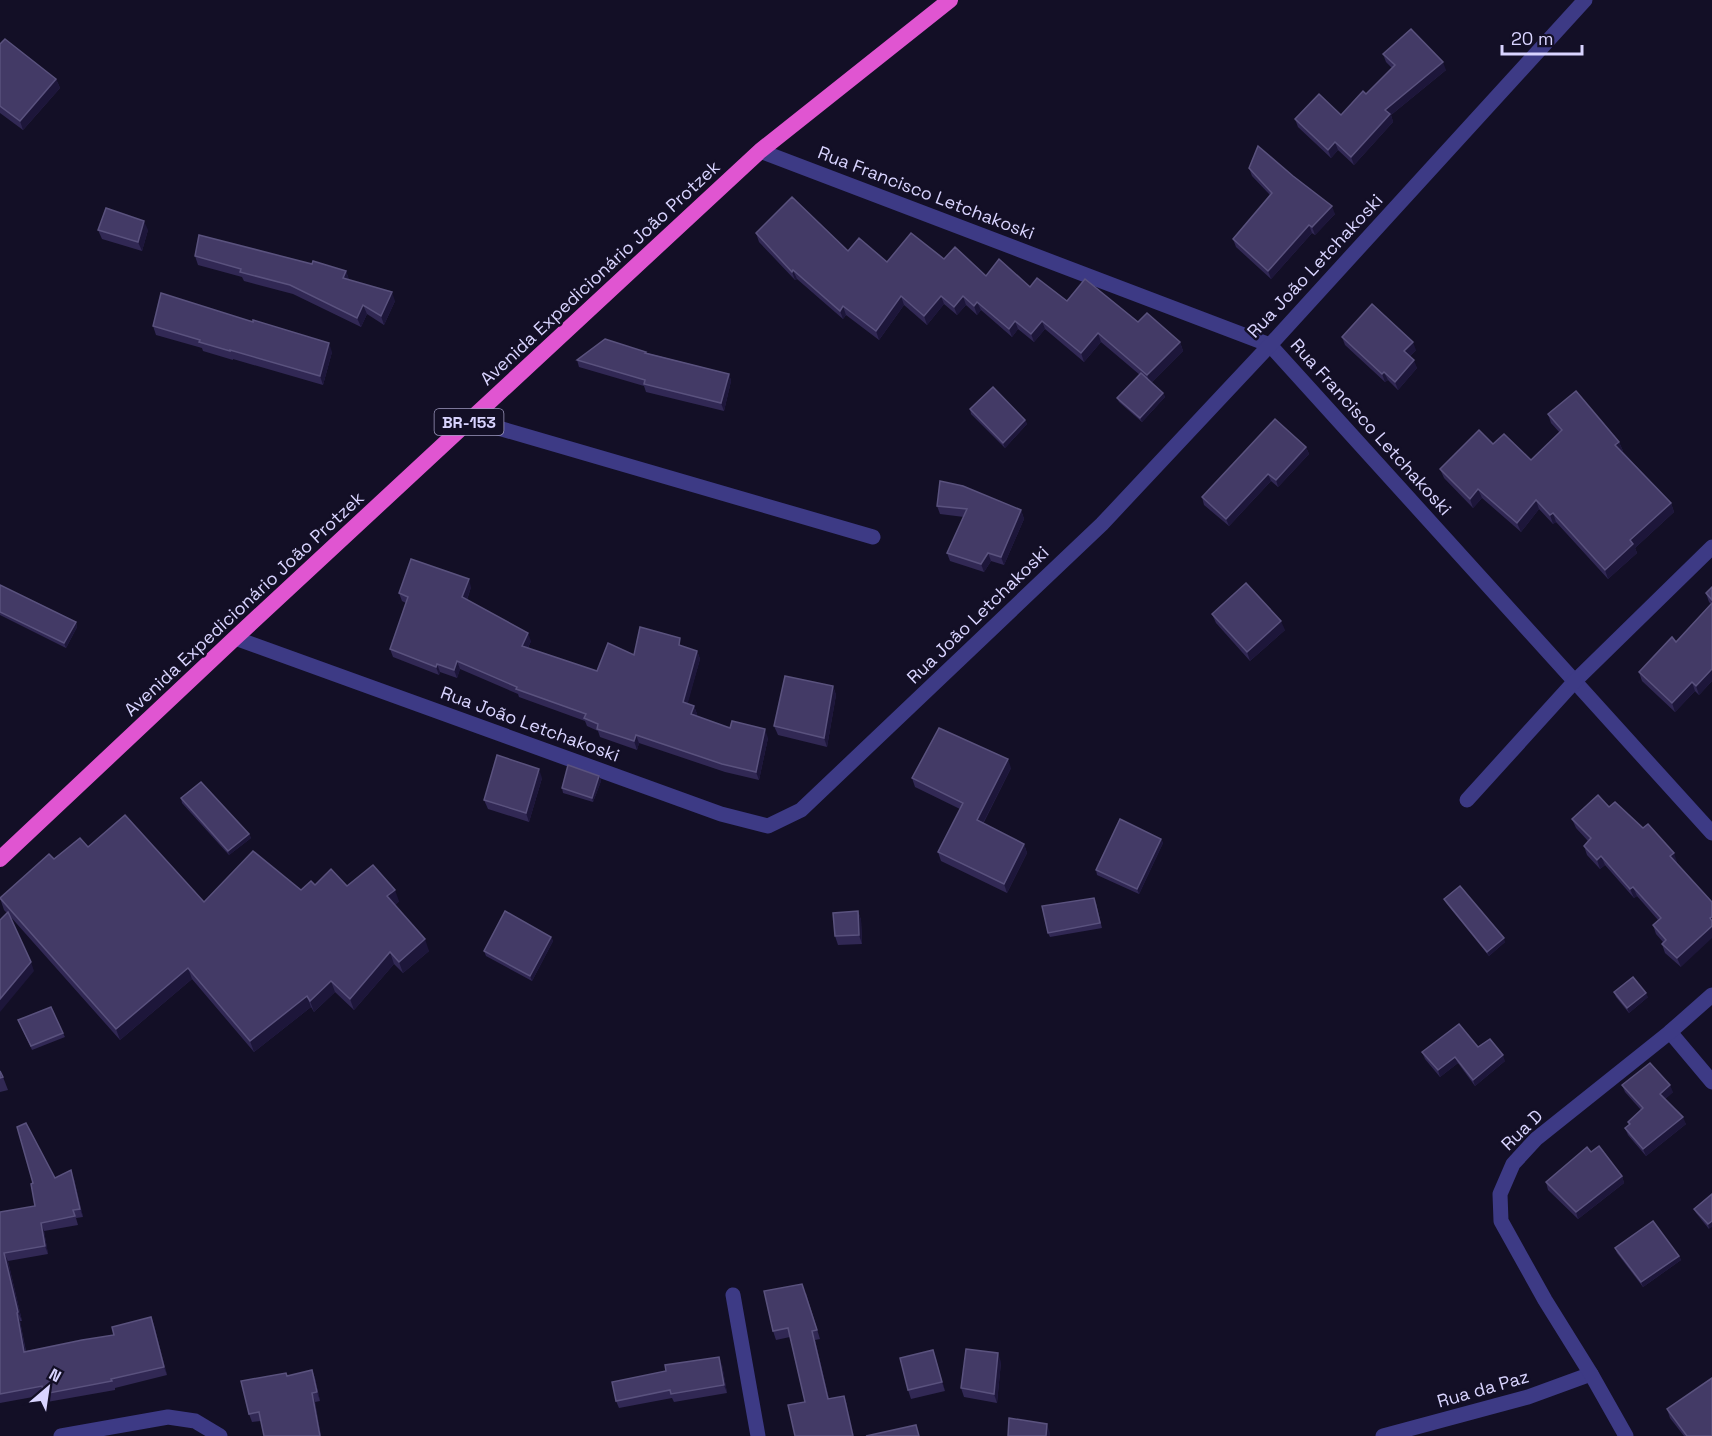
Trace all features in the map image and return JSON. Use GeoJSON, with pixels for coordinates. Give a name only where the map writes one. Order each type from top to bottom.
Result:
{"type":"FeatureCollection","features":[{"type":"Feature","properties":{"kind":"highway","name":"Avenida Expedicionário João Protzek"},"geometry":{"type":"LineString","coordinates":[[0,859],[760,151],[950,0]]}},
{"type":"Feature","properties":{"kind":"street","name":"Rua João Letchakoski"},"geometry":{"type":"LineString","coordinates":[[235,638],[721,814],[768,826],[801,810],[1102,524],[1270,345],[1585,0]]}},
{"type":"Feature","properties":{"kind":"street","name":"Rua Francisco Letchakoski"},"geometry":{"type":"LineString","coordinates":[[760,151],[1270,345],[1712,832]]}},
{"type":"Feature","properties":{"kind":"street"},"geometry":{"type":"LineString","coordinates":[[471,420],[873,537]]}},
{"type":"Feature","properties":{"kind":"street"},"geometry":{"type":"LineString","coordinates":[[1467,800],[1575,681],[1712,547]]}},
{"type":"Feature","properties":{"kind":"street","name":"Rua D"},"geometry":{"type":"LineString","coordinates":[[1626,1436],[1501,1221],[1500,1194],[1513,1164],[1536,1139],[1712,996]]}},
{"type":"Feature","properties":{"kind":"street"},"geometry":{"type":"LineString","coordinates":[[1670,1032],[1712,1082]]}},
{"type":"Feature","properties":{"kind":"street"},"geometry":{"type":"LineString","coordinates":[[733,1295],[758,1436]]}},
{"type":"Feature","properties":{"kind":"street","name":"Rua da Paz"},"geometry":{"type":"LineString","coordinates":[[1383,1436],[1528,1397],[1591,1374]]}},
{"type":"Feature","properties":{"kind":"street"},"geometry":{"type":"LineString","coordinates":[[61,1436],[168,1417],[195,1421],[220,1436]]}},
{"type":"Feature","properties":{"kind":"building"},"geometry":{"type":"Polygon","coordinates":[[[1411,29],[1443,62],[1385,110],[1390,114],[1351,157],[1335,142],[1328,150],[1295,119],[1319,94],[1341,115],[1363,91],[1366,94],[1395,65],[1383,54],[1411,29]]]}},
{"type":"Feature","properties":{"kind":"building"},"geometry":{"type":"Polygon","coordinates":[[[5,39],[56,79],[20,121],[0,106],[0,44],[5,39]]]}},
{"type":"Feature","properties":{"kind":"building"},"geometry":{"type":"Polygon","coordinates":[[[1258,146],[1332,206],[1312,227],[1309,225],[1268,271],[1233,239],[1272,193],[1249,168],[1258,146]]]}},
{"type":"Feature","properties":{"kind":"building"},"geometry":{"type":"Polygon","coordinates":[[[792,197],[848,251],[859,238],[887,262],[911,233],[944,259],[955,247],[986,276],[999,259],[1030,287],[1037,278],[1067,301],[1085,279],[1138,322],[1147,313],[1180,342],[1147,375],[1098,333],[1081,353],[1042,321],[1031,334],[1015,321],[1009,329],[977,302],[974,306],[963,296],[954,307],[941,296],[924,316],[901,296],[876,331],[843,306],[840,311],[793,270],[792,272],[756,233],[792,197]]]}},
{"type":"Feature","properties":{"kind":"building"},"geometry":{"type":"Polygon","coordinates":[[[106,208],[144,221],[138,242],[98,230],[106,208]]]}},
{"type":"Feature","properties":{"kind":"building"},"geometry":{"type":"Polygon","coordinates":[[[199,235],[312,264],[313,261],[346,271],[343,278],[392,292],[381,316],[363,305],[357,318],[290,285],[240,272],[241,269],[195,256],[199,235]]]}},
{"type":"Feature","properties":{"kind":"building"},"geometry":{"type":"Polygon","coordinates":[[[161,293],[329,343],[320,376],[199,342],[200,340],[153,326],[161,293]]]}},
{"type":"Feature","properties":{"kind":"building"},"geometry":{"type":"Polygon","coordinates":[[[1372,304],[1413,342],[1404,351],[1414,360],[1395,382],[1384,372],[1382,374],[1342,337],[1372,304]]]}},
{"type":"Feature","properties":{"kind":"building"},"geometry":{"type":"Polygon","coordinates":[[[605,339],[645,353],[729,374],[721,403],[644,384],[645,380],[577,360],[605,339]]]}},
{"type":"Feature","properties":{"kind":"building"},"geometry":{"type":"Polygon","coordinates":[[[1141,373],[1163,393],[1140,418],[1117,398],[1141,373]]]}},
{"type":"Feature","properties":{"kind":"building"},"geometry":{"type":"Polygon","coordinates":[[[993,387],[1025,420],[1003,443],[970,409],[993,387]]]}},
{"type":"Feature","properties":{"kind":"building"},"geometry":{"type":"Polygon","coordinates":[[[1576,391],[1619,442],[1615,445],[1671,503],[1630,540],[1633,544],[1605,570],[1553,513],[1550,515],[1536,500],[1517,523],[1478,489],[1470,499],[1440,469],[1479,430],[1493,444],[1504,434],[1531,460],[1562,430],[1548,414],[1576,391]]]}},
{"type":"Feature","properties":{"kind":"building"},"geometry":{"type":"Polygon","coordinates":[[[1275,419],[1306,447],[1276,480],[1268,474],[1226,519],[1202,497],[1275,419]]]}},
{"type":"Feature","properties":{"kind":"building"},"geometry":{"type":"Polygon","coordinates":[[[940,481],[963,486],[1021,510],[1001,557],[988,553],[981,564],[947,553],[967,509],[937,506],[940,481]]]}},
{"type":"Feature","properties":{"kind":"building"},"geometry":{"type":"Polygon","coordinates":[[[411,559],[469,579],[462,597],[528,633],[522,646],[597,671],[608,643],[634,655],[640,627],[680,638],[679,645],[697,651],[683,702],[694,706],[691,714],[730,728],[732,721],[765,729],[756,772],[722,764],[636,735],[634,741],[597,729],[598,724],[584,718],[586,714],[516,689],[517,687],[457,661],[454,670],[437,664],[436,667],[390,649],[408,597],[399,593],[411,559]]]}},
{"type":"Feature","properties":{"kind":"building"},"geometry":{"type":"Polygon","coordinates":[[[1246,583],[1281,621],[1247,652],[1212,614],[1246,583]]]}},
{"type":"Feature","properties":{"kind":"building"},"geometry":{"type":"Polygon","coordinates":[[[0,585],[76,622],[64,643],[0,612],[0,585]]]}},
{"type":"Feature","properties":{"kind":"building"},"geometry":{"type":"Polygon","coordinates":[[[1712,587],[1712,600],[1706,593],[1712,587]]]}},
{"type":"Feature","properties":{"kind":"building"},"geometry":{"type":"Polygon","coordinates":[[[1712,603],[1712,669],[1696,686],[1692,682],[1672,703],[1639,672],[1672,637],[1676,642],[1712,603]]]}},
{"type":"Feature","properties":{"kind":"building"},"geometry":{"type":"Polygon","coordinates":[[[785,676],[833,686],[824,738],[774,726],[785,676]]]}},
{"type":"Feature","properties":{"kind":"building"},"geometry":{"type":"Polygon","coordinates":[[[939,728],[1008,759],[977,820],[1024,844],[1004,884],[938,852],[963,803],[912,778],[939,728]]]}},
{"type":"Feature","properties":{"kind":"building"},"geometry":{"type":"Polygon","coordinates":[[[497,755],[539,769],[526,813],[484,800],[497,755]]]}},
{"type":"Feature","properties":{"kind":"building"},"geometry":{"type":"Polygon","coordinates":[[[568,765],[599,776],[592,798],[562,788],[568,765]]]}},
{"type":"Feature","properties":{"kind":"building"},"geometry":{"type":"Polygon","coordinates":[[[201,782],[249,834],[228,851],[181,798],[201,782]]]}},
{"type":"Feature","properties":{"kind":"building"},"geometry":{"type":"Polygon","coordinates":[[[1598,795],[1609,807],[1615,802],[1643,828],[1648,824],[1674,853],[1670,856],[1712,902],[1712,917],[1710,918],[1712,926],[1677,958],[1662,944],[1666,940],[1653,925],[1661,918],[1633,887],[1630,889],[1601,856],[1597,860],[1584,846],[1591,838],[1572,819],[1598,795]]]}},
{"type":"Feature","properties":{"kind":"building"},"geometry":{"type":"Polygon","coordinates":[[[125,815],[204,902],[253,851],[301,890],[311,881],[315,885],[331,869],[347,886],[373,865],[395,890],[387,896],[425,939],[399,962],[390,952],[350,999],[331,981],[310,1001],[307,996],[250,1041],[188,968],[116,1029],[0,898],[49,854],[54,859],[80,838],[88,847],[125,815]]]}},
{"type":"Feature","properties":{"kind":"building"},"geometry":{"type":"Polygon","coordinates":[[[1120,819],[1161,839],[1137,889],[1096,870],[1120,819]]]}},
{"type":"Feature","properties":{"kind":"building"},"geometry":{"type":"Polygon","coordinates":[[[1460,886],[1504,938],[1487,952],[1444,899],[1460,886]]]}},
{"type":"Feature","properties":{"kind":"building"},"geometry":{"type":"Polygon","coordinates":[[[1094,898],[1100,923],[1048,933],[1042,906],[1094,898]]]}},
{"type":"Feature","properties":{"kind":"building"},"geometry":{"type":"Polygon","coordinates":[[[505,911],[551,937],[530,976],[484,951],[505,911]]]}},
{"type":"Feature","properties":{"kind":"building"},"geometry":{"type":"Polygon","coordinates":[[[858,911],[859,935],[835,936],[833,913],[858,911]]]}},
{"type":"Feature","properties":{"kind":"building"},"geometry":{"type":"Polygon","coordinates":[[[8,912],[31,962],[0,999],[0,920],[8,912]]]}},
{"type":"Feature","properties":{"kind":"building"},"geometry":{"type":"Polygon","coordinates":[[[1633,977],[1646,993],[1627,1008],[1614,992],[1633,977]]]}},
{"type":"Feature","properties":{"kind":"building"},"geometry":{"type":"Polygon","coordinates":[[[51,1007],[63,1033],[31,1046],[18,1020],[51,1007]]]}},
{"type":"Feature","properties":{"kind":"building"},"geometry":{"type":"Polygon","coordinates":[[[1459,1024],[1478,1047],[1490,1039],[1503,1055],[1473,1080],[1455,1057],[1438,1070],[1422,1052],[1459,1024]]]}},
{"type":"Feature","properties":{"kind":"building"},"geometry":{"type":"Polygon","coordinates":[[[1650,1063],[1670,1085],[1660,1094],[1683,1117],[1643,1149],[1625,1128],[1643,1108],[1622,1085],[1650,1063]]]}},
{"type":"Feature","properties":{"kind":"building"},"geometry":{"type":"Polygon","coordinates":[[[26,1123],[55,1178],[71,1170],[80,1209],[73,1210],[75,1216],[41,1223],[45,1246],[4,1253],[18,1312],[24,1352],[114,1335],[112,1327],[151,1317],[164,1367],[111,1379],[112,1381],[44,1394],[42,1386],[0,1394],[0,1212],[35,1206],[31,1184],[33,1183],[17,1127],[26,1123]]]}},
{"type":"Feature","properties":{"kind":"building"},"geometry":{"type":"Polygon","coordinates":[[[1599,1146],[1622,1176],[1576,1212],[1546,1182],[1587,1147],[1591,1152],[1599,1146]]]}},
{"type":"Feature","properties":{"kind":"building"},"geometry":{"type":"Polygon","coordinates":[[[1712,1194],[1712,1221],[1708,1224],[1694,1209],[1712,1194]]]}},
{"type":"Feature","properties":{"kind":"building"},"geometry":{"type":"Polygon","coordinates":[[[1653,1221],[1679,1256],[1641,1282],[1615,1248],[1653,1221]]]}},
{"type":"Feature","properties":{"kind":"building"},"geometry":{"type":"Polygon","coordinates":[[[802,1284],[817,1330],[812,1331],[828,1399],[844,1396],[853,1436],[795,1436],[788,1405],[805,1402],[788,1328],[773,1331],[764,1291],[802,1284]]]}},
{"type":"Feature","properties":{"kind":"building"},"geometry":{"type":"Polygon","coordinates":[[[966,1349],[998,1353],[994,1394],[961,1388],[966,1349]]]}},
{"type":"Feature","properties":{"kind":"building"},"geometry":{"type":"Polygon","coordinates":[[[933,1350],[942,1382],[908,1390],[900,1358],[933,1350]]]}},
{"type":"Feature","properties":{"kind":"building"},"geometry":{"type":"Polygon","coordinates":[[[719,1357],[724,1385],[671,1394],[670,1390],[616,1401],[612,1382],[666,1371],[665,1365],[719,1357]]]}},
{"type":"Feature","properties":{"kind":"building"},"geometry":{"type":"Polygon","coordinates":[[[312,1370],[317,1392],[312,1393],[320,1436],[264,1436],[259,1412],[249,1414],[241,1381],[286,1373],[287,1376],[312,1370]]]}},
{"type":"Feature","properties":{"kind":"building"},"geometry":{"type":"Polygon","coordinates":[[[1712,1378],[1712,1436],[1687,1436],[1667,1409],[1712,1378]]]}},
{"type":"Feature","properties":{"kind":"building"},"geometry":{"type":"Polygon","coordinates":[[[1009,1418],[1047,1424],[1046,1436],[1008,1436],[1009,1418]]]}},
{"type":"Feature","properties":{"kind":"building"},"geometry":{"type":"Polygon","coordinates":[[[916,1425],[919,1436],[866,1436],[916,1425]]]}}]}
